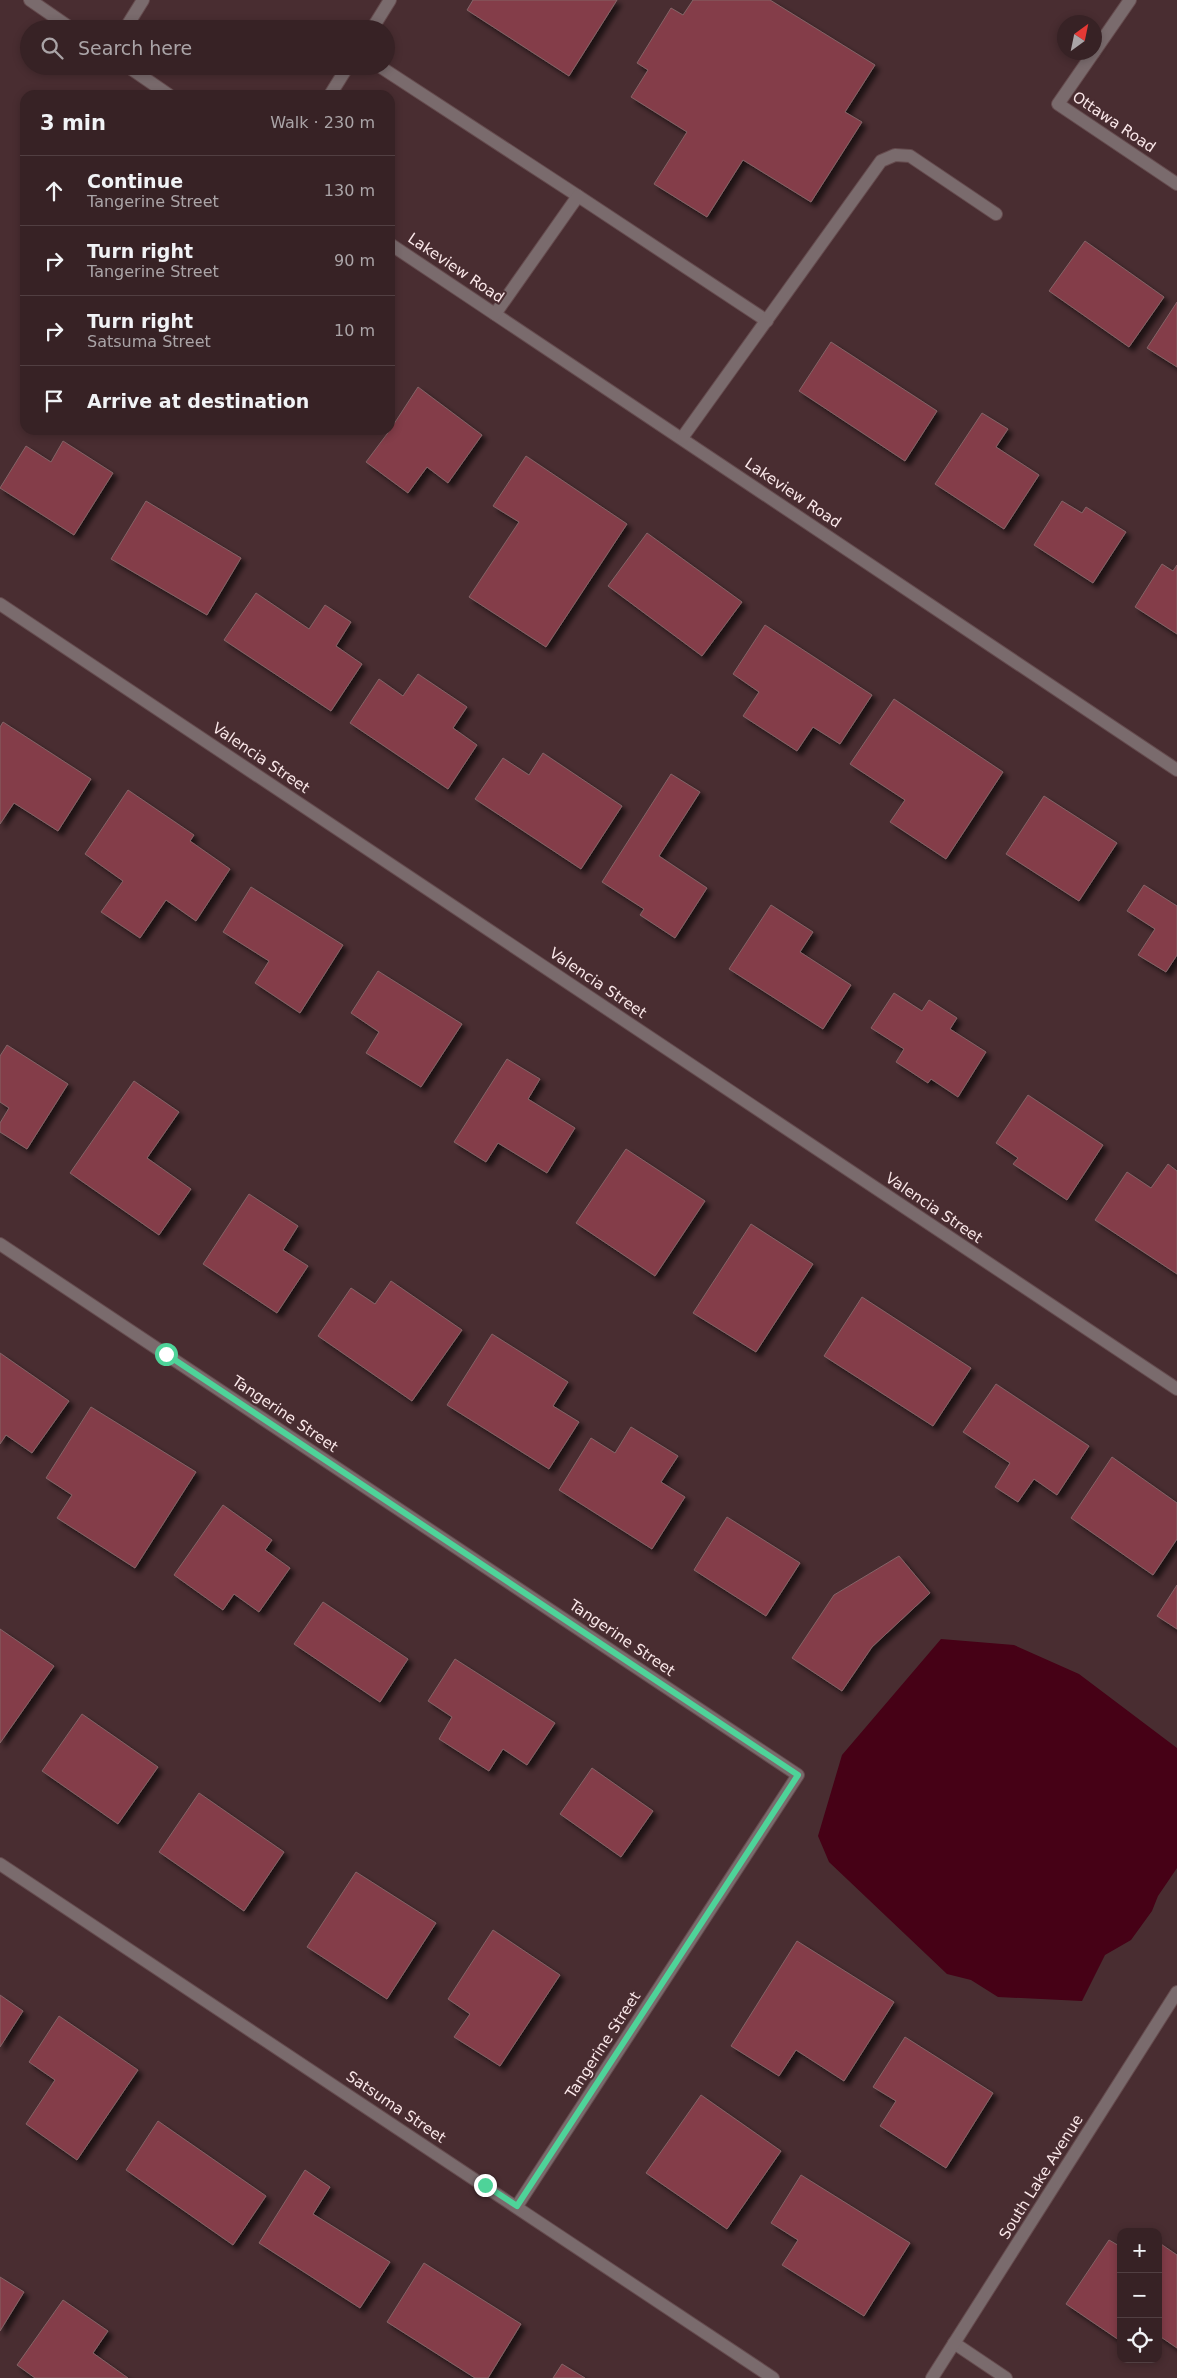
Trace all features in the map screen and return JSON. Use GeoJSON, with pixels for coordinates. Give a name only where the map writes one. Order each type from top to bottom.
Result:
{"type":"FeatureCollection","features":[{"type":"Feature","properties":{"kind":"street"},"geometry":{"type":"LineString","coordinates":[[30,0],[59,20]]}},
{"type":"Feature","properties":{"kind":"street"},"geometry":{"type":"LineString","coordinates":[[131,20],[143,0]]}},
{"type":"Feature","properties":{"kind":"street"},"geometry":{"type":"LineString","coordinates":[[378,20],[390,0]]}},
{"type":"Feature","properties":{"kind":"street"},"geometry":{"type":"LineString","coordinates":[[1102,40],[1130,0]]}},
{"type":"Feature","properties":{"kind":"street","name":"Ottawa Road"},"geometry":{"type":"LineString","coordinates":[[1088,60],[1058,104],[1177,184]]}},
{"type":"Feature","properties":{"kind":"street"},"geometry":{"type":"LineString","coordinates":[[140,75],[162,90]]}},
{"type":"Feature","properties":{"kind":"street"},"geometry":{"type":"LineString","coordinates":[[333,90],[342,75]]}},
{"type":"Feature","properties":{"kind":"street"},"geometry":{"type":"LineString","coordinates":[[393,75],[767,322]]}},
{"type":"Feature","properties":{"kind":"street"},"geometry":{"type":"LineString","coordinates":[[682,438],[881,161],[894,155],[910,156],[996,214]]}},
{"type":"Feature","properties":{"kind":"street"},"geometry":{"type":"LineString","coordinates":[[495,314],[578,196]]}},
{"type":"Feature","properties":{"kind":"street","name":"Lakeview Road"},"geometry":{"type":"LineString","coordinates":[[395,247],[1177,770]]}},
{"type":"Feature","properties":{"kind":"street","name":"Valencia Street"},"geometry":{"type":"LineString","coordinates":[[0,604],[1177,1389]]}},
{"type":"Feature","properties":{"kind":"street","name":"Tangerine Street"},"geometry":{"type":"LineString","coordinates":[[0,1244],[798,1775],[517,2206]]}},
{"type":"Feature","properties":{"kind":"street","name":"Satsuma Street"},"geometry":{"type":"LineString","coordinates":[[0,1864],[773,2378]]}},
{"type":"Feature","properties":{"kind":"street","name":"South Lake Avenue"},"geometry":{"type":"LineString","coordinates":[[932,2378],[1177,1992]]}},
{"type":"Feature","properties":{"kind":"street"},"geometry":{"type":"LineString","coordinates":[[954,2343],[1006,2378]]}},
{"type":"Feature","properties":{"kind":"shaded area"},"geometry":{"type":"Polygon","coordinates":[[[941,1639],[1014,1645],[1079,1674],[1177,1748],[1177,1868],[1158,1896],[1152,1911],[1131,1940],[1105,1955],[1082,2001],[998,1997],[971,1980],[947,1974],[829,1862],[818,1836],[842,1755],[941,1639]]]}},
{"type":"Feature","properties":{"kind":"building"},"geometry":{"type":"Polygon","coordinates":[[[473,0],[617,0],[569,76],[467,10],[473,0]]]}},
{"type":"Feature","properties":{"kind":"building"},"geometry":{"type":"Polygon","coordinates":[[[693,0],[770,0],[875,65],[845,112],[862,122],[811,202],[743,160],[707,217],[654,184],[687,132],[631,97],[648,70],[637,63],[671,8],[683,15],[693,0]]]}},
{"type":"Feature","properties":{"kind":"building"},"geometry":{"type":"Polygon","coordinates":[[[1085,241],[1164,297],[1129,347],[1049,291],[1085,241]]]}},
{"type":"Feature","properties":{"kind":"building"},"geometry":{"type":"Polygon","coordinates":[[[1177,302],[1177,367],[1147,348],[1177,302]]]}},
{"type":"Feature","properties":{"kind":"building"},"geometry":{"type":"Polygon","coordinates":[[[831,342],[937,411],[905,461],[799,391],[831,342]]]}},
{"type":"Feature","properties":{"kind":"building"},"geometry":{"type":"Polygon","coordinates":[[[418,387],[482,435],[448,483],[427,467],[408,493],[366,462],[386,435],[395,435],[395,422],[418,387]]]}},
{"type":"Feature","properties":{"kind":"building"},"geometry":{"type":"Polygon","coordinates":[[[982,413],[1008,429],[996,447],[1039,475],[1004,529],[935,484],[982,413]]]}},
{"type":"Feature","properties":{"kind":"building"},"geometry":{"type":"Polygon","coordinates":[[[63,441],[113,473],[74,535],[0,488],[26,446],[51,462],[63,441]]]}},
{"type":"Feature","properties":{"kind":"building"},"geometry":{"type":"Polygon","coordinates":[[[526,456],[627,524],[546,647],[469,597],[519,522],[493,506],[526,456]]]}},
{"type":"Feature","properties":{"kind":"building"},"geometry":{"type":"Polygon","coordinates":[[[146,501],[241,558],[207,615],[111,559],[146,501]]]}},
{"type":"Feature","properties":{"kind":"building"},"geometry":{"type":"Polygon","coordinates":[[[1062,501],[1082,513],[1086,507],[1126,532],[1093,583],[1034,545],[1062,501]]]}},
{"type":"Feature","properties":{"kind":"building"},"geometry":{"type":"Polygon","coordinates":[[[647,533],[742,602],[702,656],[608,586],[647,533]]]}},
{"type":"Feature","properties":{"kind":"building"},"geometry":{"type":"Polygon","coordinates":[[[1162,564],[1173,571],[1177,565],[1177,634],[1135,607],[1162,564]]]}},
{"type":"Feature","properties":{"kind":"building"},"geometry":{"type":"Polygon","coordinates":[[[256,593],[309,629],[325,605],[351,622],[336,646],[362,664],[331,711],[224,640],[256,593]]]}},
{"type":"Feature","properties":{"kind":"building"},"geometry":{"type":"Polygon","coordinates":[[[765,625],[872,695],[840,744],[813,727],[797,751],[743,716],[759,692],[733,674],[765,625]]]}},
{"type":"Feature","properties":{"kind":"building"},"geometry":{"type":"Polygon","coordinates":[[[418,674],[467,707],[453,728],[477,745],[448,789],[350,723],[379,679],[403,696],[418,674]]]}},
{"type":"Feature","properties":{"kind":"building"},"geometry":{"type":"Polygon","coordinates":[[[894,699],[1003,772],[946,859],[890,822],[905,800],[850,764],[894,699]]]}},
{"type":"Feature","properties":{"kind":"building"},"geometry":{"type":"Polygon","coordinates":[[[3,722],[91,779],[58,831],[14,803],[0,824],[0,727],[3,722]]]}},
{"type":"Feature","properties":{"kind":"building"},"geometry":{"type":"Polygon","coordinates":[[[543,753],[622,806],[581,869],[475,799],[503,758],[529,775],[543,753]]]}},
{"type":"Feature","properties":{"kind":"building"},"geometry":{"type":"Polygon","coordinates":[[[671,774],[700,792],[659,856],[707,888],[675,938],[640,915],[644,909],[602,882],[671,774]]]}},
{"type":"Feature","properties":{"kind":"building"},"geometry":{"type":"Polygon","coordinates":[[[128,790],[194,835],[190,841],[230,869],[196,921],[166,900],[140,938],[101,912],[123,881],[85,854],[128,790]]]}},
{"type":"Feature","properties":{"kind":"building"},"geometry":{"type":"Polygon","coordinates":[[[1044,796],[1117,843],[1079,901],[1006,854],[1044,796]]]}},
{"type":"Feature","properties":{"kind":"building"},"geometry":{"type":"Polygon","coordinates":[[[1144,885],[1177,906],[1177,955],[1166,972],[1138,955],[1155,929],[1127,911],[1144,885]]]}},
{"type":"Feature","properties":{"kind":"building"},"geometry":{"type":"Polygon","coordinates":[[[251,887],[343,945],[300,1013],[255,983],[269,961],[223,932],[251,887]]]}},
{"type":"Feature","properties":{"kind":"building"},"geometry":{"type":"Polygon","coordinates":[[[771,905],[813,932],[800,952],[851,985],[823,1029],[729,969],[771,905]]]}},
{"type":"Feature","properties":{"kind":"building"},"geometry":{"type":"Polygon","coordinates":[[[378,971],[462,1024],[421,1087],[366,1053],[379,1032],[351,1013],[378,971]]]}},
{"type":"Feature","properties":{"kind":"building"},"geometry":{"type":"Polygon","coordinates":[[[894,993],[922,1011],[929,1000],[957,1018],[950,1029],[986,1052],[958,1097],[931,1079],[928,1083],[896,1062],[904,1049],[871,1028],[894,993]]]}},
{"type":"Feature","properties":{"kind":"building"},"geometry":{"type":"Polygon","coordinates":[[[7,1045],[68,1084],[27,1149],[0,1132],[0,1123],[9,1108],[0,1102],[0,1056],[7,1045]]]}},
{"type":"Feature","properties":{"kind":"building"},"geometry":{"type":"Polygon","coordinates":[[[507,1059],[540,1079],[528,1099],[575,1128],[547,1173],[498,1143],[486,1162],[454,1142],[507,1059]]]}},
{"type":"Feature","properties":{"kind":"building"},"geometry":{"type":"Polygon","coordinates":[[[134,1081],[179,1112],[147,1158],[191,1189],[159,1235],[70,1173],[134,1081]]]}},
{"type":"Feature","properties":{"kind":"building"},"geometry":{"type":"Polygon","coordinates":[[[1028,1095],[1103,1145],[1067,1200],[1013,1164],[1018,1158],[996,1143],[1028,1095]]]}},
{"type":"Feature","properties":{"kind":"building"},"geometry":{"type":"Polygon","coordinates":[[[626,1149],[705,1201],[655,1276],[576,1223],[626,1149]]]}},
{"type":"Feature","properties":{"kind":"building"},"geometry":{"type":"Polygon","coordinates":[[[1168,1164],[1177,1171],[1177,1274],[1095,1220],[1127,1172],[1151,1188],[1168,1164]]]}},
{"type":"Feature","properties":{"kind":"building"},"geometry":{"type":"Polygon","coordinates":[[[249,1194],[298,1226],[283,1250],[308,1266],[277,1313],[203,1264],[249,1194]]]}},
{"type":"Feature","properties":{"kind":"building"},"geometry":{"type":"Polygon","coordinates":[[[751,1224],[813,1264],[756,1352],[693,1313],[751,1224]]]}},
{"type":"Feature","properties":{"kind":"building"},"geometry":{"type":"Polygon","coordinates":[[[391,1281],[462,1330],[412,1401],[318,1336],[351,1288],[375,1304],[391,1281]]]}},
{"type":"Feature","properties":{"kind":"building"},"geometry":{"type":"Polygon","coordinates":[[[862,1297],[971,1368],[933,1426],[824,1356],[862,1297]]]}},
{"type":"Feature","properties":{"kind":"building"},"geometry":{"type":"Polygon","coordinates":[[[492,1334],[568,1382],[553,1406],[579,1422],[549,1469],[447,1405],[492,1334]]]}},
{"type":"Feature","properties":{"kind":"building"},"geometry":{"type":"Polygon","coordinates":[[[0,1353],[69,1401],[32,1453],[6,1435],[0,1444],[0,1353]]]}},
{"type":"Feature","properties":{"kind":"building"},"geometry":{"type":"Polygon","coordinates":[[[996,1384],[1089,1446],[1057,1495],[1034,1479],[1018,1502],[995,1487],[1010,1463],[963,1432],[996,1384]]]}},
{"type":"Feature","properties":{"kind":"building"},"geometry":{"type":"Polygon","coordinates":[[[91,1407],[196,1472],[135,1568],[57,1518],[72,1495],[46,1478],[91,1407]]]}},
{"type":"Feature","properties":{"kind":"building"},"geometry":{"type":"Polygon","coordinates":[[[631,1427],[678,1456],[661,1482],[685,1497],[652,1549],[559,1490],[591,1438],[615,1453],[631,1427]]]}},
{"type":"Feature","properties":{"kind":"building"},"geometry":{"type":"Polygon","coordinates":[[[1112,1457],[1177,1503],[1177,1539],[1153,1575],[1071,1518],[1112,1457]]]}},
{"type":"Feature","properties":{"kind":"building"},"geometry":{"type":"Polygon","coordinates":[[[223,1505],[272,1540],[265,1550],[290,1568],[259,1612],[234,1594],[223,1610],[174,1575],[223,1505]]]}},
{"type":"Feature","properties":{"kind":"building"},"geometry":{"type":"Polygon","coordinates":[[[727,1517],[800,1563],[766,1616],[694,1570],[727,1517]]]}},
{"type":"Feature","properties":{"kind":"building"},"geometry":{"type":"Polygon","coordinates":[[[899,1556],[930,1593],[872,1647],[842,1691],[792,1658],[834,1595],[899,1556]]]}},
{"type":"Feature","properties":{"kind":"building"},"geometry":{"type":"Polygon","coordinates":[[[1177,1585],[1177,1629],[1157,1616],[1177,1585]]]}},
{"type":"Feature","properties":{"kind":"building"},"geometry":{"type":"Polygon","coordinates":[[[323,1602],[408,1659],[380,1702],[294,1644],[323,1602]]]}},
{"type":"Feature","properties":{"kind":"building"},"geometry":{"type":"Polygon","coordinates":[[[0,1629],[54,1666],[0,1743],[0,1629]]]}},
{"type":"Feature","properties":{"kind":"building"},"geometry":{"type":"Polygon","coordinates":[[[455,1659],[555,1723],[527,1765],[503,1749],[489,1771],[439,1739],[452,1717],[428,1701],[455,1659]]]}},
{"type":"Feature","properties":{"kind":"building"},"geometry":{"type":"Polygon","coordinates":[[[82,1714],[158,1767],[118,1824],[42,1771],[82,1714]]]}},
{"type":"Feature","properties":{"kind":"building"},"geometry":{"type":"Polygon","coordinates":[[[592,1768],[653,1811],[621,1857],[560,1814],[592,1768]]]}},
{"type":"Feature","properties":{"kind":"building"},"geometry":{"type":"Polygon","coordinates":[[[199,1793],[284,1852],[244,1911],[159,1852],[199,1793]]]}},
{"type":"Feature","properties":{"kind":"building"},"geometry":{"type":"Polygon","coordinates":[[[356,1872],[436,1923],[387,1999],[307,1947],[356,1872]]]}},
{"type":"Feature","properties":{"kind":"building"},"geometry":{"type":"Polygon","coordinates":[[[493,1930],[560,1975],[500,2066],[454,2037],[470,2014],[448,1999],[493,1930]]]}},
{"type":"Feature","properties":{"kind":"building"},"geometry":{"type":"Polygon","coordinates":[[[797,1941],[894,2002],[844,2081],[796,2050],[779,2076],[731,2046],[797,1941]]]}},
{"type":"Feature","properties":{"kind":"building"},"geometry":{"type":"Polygon","coordinates":[[[0,1995],[23,2011],[0,2047],[0,1995]]]}},
{"type":"Feature","properties":{"kind":"building"},"geometry":{"type":"Polygon","coordinates":[[[59,2016],[138,2070],[77,2160],[26,2124],[55,2080],[29,2062],[59,2016]]]}},
{"type":"Feature","properties":{"kind":"building"},"geometry":{"type":"Polygon","coordinates":[[[905,2037],[993,2093],[946,2168],[880,2126],[896,2101],[873,2087],[905,2037]]]}},
{"type":"Feature","properties":{"kind":"building"},"geometry":{"type":"Polygon","coordinates":[[[701,2095],[781,2151],[727,2229],[646,2173],[701,2095]]]}},
{"type":"Feature","properties":{"kind":"building"},"geometry":{"type":"Polygon","coordinates":[[[158,2121],[266,2196],[233,2245],[126,2170],[158,2121]]]}},
{"type":"Feature","properties":{"kind":"building"},"geometry":{"type":"Polygon","coordinates":[[[305,2170],[330,2187],[313,2214],[390,2262],[360,2308],[259,2243],[305,2170]]]}},
{"type":"Feature","properties":{"kind":"building"},"geometry":{"type":"Polygon","coordinates":[[[801,2175],[910,2243],[864,2316],[782,2265],[798,2240],[771,2223],[801,2175]]]}},
{"type":"Feature","properties":{"kind":"building"},"geometry":{"type":"Polygon","coordinates":[[[1109,2240],[1117,2245],[1117,2339],[1066,2304],[1109,2240]]]}},
{"type":"Feature","properties":{"kind":"building"},"geometry":{"type":"Polygon","coordinates":[[[1162,2245],[1177,2255],[1177,2348],[1162,2338],[1162,2245]]]}},
{"type":"Feature","properties":{"kind":"building"},"geometry":{"type":"Polygon","coordinates":[[[424,2263],[521,2324],[488,2378],[475,2378],[387,2322],[424,2263]]]}},
{"type":"Feature","properties":{"kind":"building"},"geometry":{"type":"Polygon","coordinates":[[[0,2277],[24,2292],[0,2331],[0,2277]]]}},
{"type":"Feature","properties":{"kind":"building"},"geometry":{"type":"Polygon","coordinates":[[[63,2300],[108,2331],[93,2353],[128,2378],[35,2378],[17,2365],[63,2300]]]}},
{"type":"Feature","properties":{"kind":"building"},"geometry":{"type":"Polygon","coordinates":[[[562,2364],[585,2378],[553,2378],[562,2364]]]}},
{"type":"Feature","properties":{"kind":"route"},"geometry":{"type":"LineString","coordinates":[[166,1354],[798,1775],[517,2206],[485,2185]]}}]}
